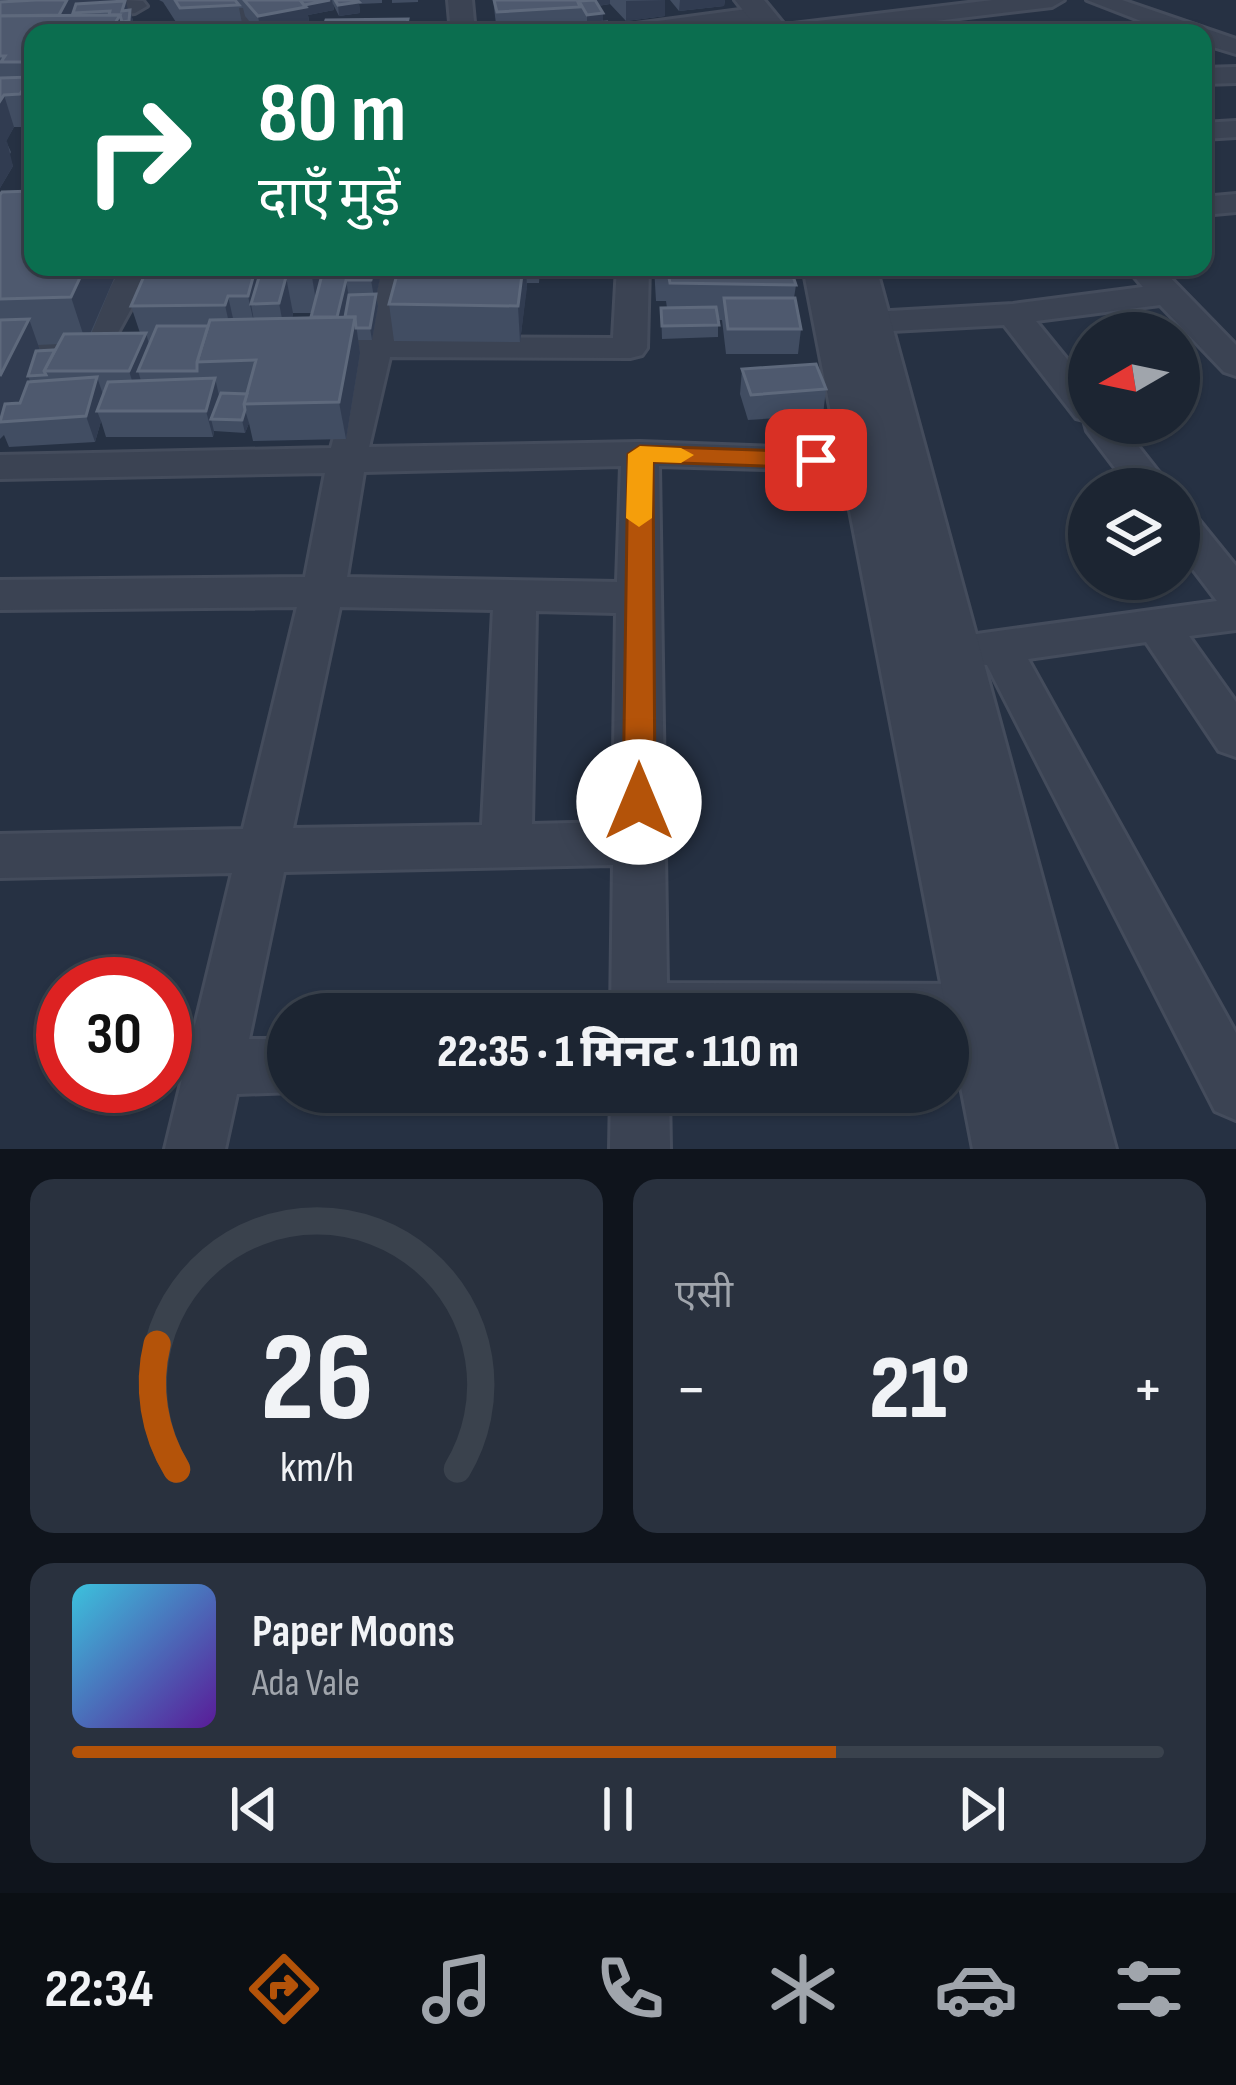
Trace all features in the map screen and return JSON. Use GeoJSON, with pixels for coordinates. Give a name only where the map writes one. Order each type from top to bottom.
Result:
{"type":"FeatureCollection","features":[{"type":"Feature","properties":{"kind":"street"},"geometry":{"type":"LineString","coordinates":[[244,24],[238,18],[267,0]]}},
{"type":"Feature","properties":{"kind":"street"},"geometry":{"type":"LineString","coordinates":[[690,24],[751,16],[927,24],[1052,0]]}},
{"type":"Feature","properties":{"kind":"street"},"geometry":{"type":"LineString","coordinates":[[1100,0],[1170,24]]}},
{"type":"Feature","properties":{"kind":"street"},"geometry":{"type":"LineString","coordinates":[[0,21],[133,3]]}},
{"type":"Feature","properties":{"kind":"street"},"geometry":{"type":"LineString","coordinates":[[1019,4],[1036,24]]}},
{"type":"Feature","properties":{"kind":"street"},"geometry":{"type":"LineString","coordinates":[[92,348],[133,276]]}},
{"type":"Feature","properties":{"kind":"street"},"geometry":{"type":"LineString","coordinates":[[195,1149],[322,592],[346,463],[394,276]]}},
{"type":"Feature","properties":{"kind":"street"},"geometry":{"type":"LineString","coordinates":[[312,347],[630,348],[633,276]]}},
{"type":"Feature","properties":{"kind":"street"},"geometry":{"type":"LineString","coordinates":[[824,276],[882,461],[975,650],[1236,1091]]}},
{"type":"Feature","properties":{"kind":"street"},"geometry":{"type":"LineString","coordinates":[[860,276],[873,322],[882,461],[980,1010],[1010,1149]]}},
{"type":"Feature","properties":{"kind":"street"},"geometry":{"type":"LineString","coordinates":[[1150,276],[1236,365]]}},
{"type":"Feature","properties":{"kind":"street"},"geometry":{"type":"LineString","coordinates":[[873,322],[1013,314],[1168,295]]}},
{"type":"Feature","properties":{"kind":"street"},"geometry":{"type":"LineString","coordinates":[[1013,314],[1068,383]]}},
{"type":"Feature","properties":{"kind":"street"},"geometry":{"type":"LineString","coordinates":[[0,349],[137,348]]}},
{"type":"Feature","properties":{"kind":"street"},"geometry":{"type":"LineString","coordinates":[[1117,444],[1135,468]]}},
{"type":"Feature","properties":{"kind":"street"},"geometry":{"type":"LineString","coordinates":[[0,467],[640,454],[882,461]]}},
{"type":"Feature","properties":{"kind":"street"},"geometry":{"type":"LineString","coordinates":[[639,993],[640,454]]}},
{"type":"Feature","properties":{"kind":"street"},"geometry":{"type":"LineString","coordinates":[[1200,550],[1236,595]]}},
{"type":"Feature","properties":{"kind":"street"},"geometry":{"type":"LineString","coordinates":[[1,598],[322,592],[638,598]]}},
{"type":"Feature","properties":{"kind":"street"},"geometry":{"type":"LineString","coordinates":[[506,847],[515,595]]}},
{"type":"Feature","properties":{"kind":"street"},"geometry":{"type":"LineString","coordinates":[[975,650],[1236,614]]}},
{"type":"Feature","properties":{"kind":"street"},"geometry":{"type":"LineString","coordinates":[[1157,625],[1236,738]]}},
{"type":"Feature","properties":{"kind":"street"},"geometry":{"type":"LineString","coordinates":[[975,650],[1078,1149]]}},
{"type":"Feature","properties":{"kind":"street"},"geometry":{"type":"LineString","coordinates":[[0,856],[639,843]]}},
{"type":"Feature","properties":{"kind":"street"},"geometry":{"type":"LineString","coordinates":[[969,1010],[980,1010]]}},
{"type":"Feature","properties":{"kind":"street"},"geometry":{"type":"LineString","coordinates":[[215,1066],[267,1067]]}},
{"type":"Feature","properties":{"kind":"street"},"geometry":{"type":"LineString","coordinates":[[640,1113],[640,1149]]}},
{"type":"Feature","properties":{"kind":"building"},"geometry":{"type":"Polygon","coordinates":[[[67,0],[59,15],[0,16],[0,2],[67,0]]]}},
{"type":"Feature","properties":{"kind":"building"},"geometry":{"type":"Polygon","coordinates":[[[175,0],[235,0],[239,5],[180,8],[175,0]]]}},
{"type":"Feature","properties":{"kind":"building"},"geometry":{"type":"Polygon","coordinates":[[[244,0],[300,0],[306,7],[258,16],[244,0]]]}},
{"type":"Feature","properties":{"kind":"building"},"geometry":{"type":"Polygon","coordinates":[[[494,0],[577,0],[580,7],[497,12],[494,0]]]}},
{"type":"Feature","properties":{"kind":"building"},"geometry":{"type":"Polygon","coordinates":[[[595,0],[603,13],[587,15],[579,1],[595,0]]]}},
{"type":"Feature","properties":{"kind":"building"},"geometry":{"type":"Polygon","coordinates":[[[125,1],[122,11],[130,10],[129,21],[122,22],[120,15],[109,15],[110,11],[73,13],[76,4],[125,1]]]}},
{"type":"Feature","properties":{"kind":"building"},"geometry":{"type":"Polygon","coordinates":[[[120,15],[114,24],[24,24],[24,62],[1,62],[5,56],[0,56],[0,16],[120,15]]]}},
{"type":"Feature","properties":{"kind":"building"},"geometry":{"type":"Polygon","coordinates":[[[408,19],[407,24],[325,24],[326,20],[408,19]]]}},
{"type":"Feature","properties":{"kind":"building"},"geometry":{"type":"Polygon","coordinates":[[[24,77],[24,88],[0,101],[0,78],[24,77]]]}},
{"type":"Feature","properties":{"kind":"building"},"geometry":{"type":"Polygon","coordinates":[[[24,191],[24,276],[81,276],[71,297],[0,299],[2,192],[24,191]]]}},
{"type":"Feature","properties":{"kind":"building"},"geometry":{"type":"Polygon","coordinates":[[[144,276],[253,276],[248,296],[228,296],[225,305],[131,306],[144,276]]]}},
{"type":"Feature","properties":{"kind":"building"},"geometry":{"type":"Polygon","coordinates":[[[259,276],[312,276],[286,277],[279,303],[251,304],[259,276]]]}},
{"type":"Feature","properties":{"kind":"building"},"geometry":{"type":"Polygon","coordinates":[[[322,276],[372,276],[371,280],[346,280],[337,317],[311,317],[322,276]]]}},
{"type":"Feature","properties":{"kind":"building"},"geometry":{"type":"Polygon","coordinates":[[[397,276],[522,276],[518,306],[389,304],[397,276]]]}},
{"type":"Feature","properties":{"kind":"building"},"geometry":{"type":"Polygon","coordinates":[[[669,276],[793,276],[796,285],[670,283],[669,276]]]}},
{"type":"Feature","properties":{"kind":"building"},"geometry":{"type":"Polygon","coordinates":[[[376,294],[370,328],[356,328],[355,317],[345,317],[349,295],[376,294]]]}},
{"type":"Feature","properties":{"kind":"building"},"geometry":{"type":"Polygon","coordinates":[[[724,298],[795,298],[801,329],[728,329],[724,298]]]}},
{"type":"Feature","properties":{"kind":"building"},"geometry":{"type":"Polygon","coordinates":[[[716,307],[719,325],[662,326],[661,308],[716,307]]]}},
{"type":"Feature","properties":{"kind":"building"},"geometry":{"type":"Polygon","coordinates":[[[355,317],[339,402],[244,404],[256,360],[197,362],[210,320],[355,317]]]}},
{"type":"Feature","properties":{"kind":"building"},"geometry":{"type":"Polygon","coordinates":[[[29,319],[0,376],[0,320],[29,319]]]}},
{"type":"Feature","properties":{"kind":"building"},"geometry":{"type":"Polygon","coordinates":[[[157,326],[208,326],[197,371],[138,371],[157,326]]]}},
{"type":"Feature","properties":{"kind":"building"},"geometry":{"type":"Polygon","coordinates":[[[146,333],[129,371],[44,371],[64,334],[146,333]]]}},
{"type":"Feature","properties":{"kind":"building"},"geometry":{"type":"Polygon","coordinates":[[[55,350],[46,375],[28,376],[36,351],[55,350]]]}},
{"type":"Feature","properties":{"kind":"building"},"geometry":{"type":"Polygon","coordinates":[[[816,364],[826,389],[751,395],[742,369],[816,364]]]}},
{"type":"Feature","properties":{"kind":"building"},"geometry":{"type":"Polygon","coordinates":[[[97,377],[86,416],[0,422],[5,404],[20,403],[28,382],[97,377]]]}},
{"type":"Feature","properties":{"kind":"building"},"geometry":{"type":"Polygon","coordinates":[[[215,378],[206,411],[97,411],[108,382],[215,378]]]}},
{"type":"Feature","properties":{"kind":"building"},"geometry":{"type":"Polygon","coordinates":[[[221,393],[247,394],[242,420],[211,419],[221,393]]]}},
{"type":"Feature","properties":{"kind":"slow traffic"},"geometry":{"type":"LineString","coordinates":[[639,518],[640,454],[681,455]]}},
{"type":"Feature","properties":{"kind":"route"},"geometry":{"type":"LineString","coordinates":[[639,802],[640,454],[816,460]]}}]}
